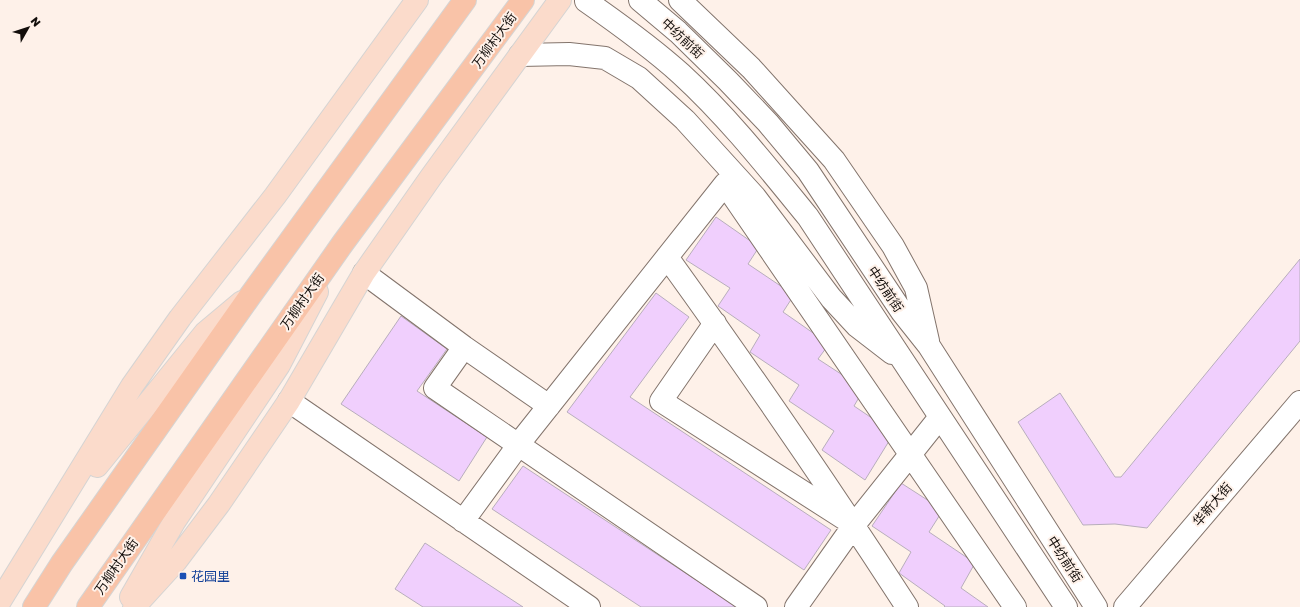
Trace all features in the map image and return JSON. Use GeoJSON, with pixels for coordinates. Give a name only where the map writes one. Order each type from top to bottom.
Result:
{"type":"FeatureCollection","features":[{"type":"Feature","properties":{"kind":"highway"},"geometry":{"type":"LineString","coordinates":[[34,607],[62,563],[250,296],[465,0]]}},
{"type":"Feature","properties":{"kind":"highway","name":"万柳村大街"},"geometry":{"type":"LineString","coordinates":[[88,607],[343,243],[523,0]]}},
{"type":"Feature","properties":{"kind":"main road"},"geometry":{"type":"LineString","coordinates":[[0,601],[47,527],[132,386],[176,324],[275,196],[417,0]]}},
{"type":"Feature","properties":{"kind":"main road"},"geometry":{"type":"LineString","coordinates":[[134,607],[176,561],[218,504],[289,401],[364,273],[560,0]]}},
{"type":"Feature","properties":{"kind":"main road"},"geometry":{"type":"LineString","coordinates":[[126,607],[174,522],[279,365],[343,243]]}},
{"type":"Feature","properties":{"kind":"main road"},"geometry":{"type":"LineString","coordinates":[[47,527],[205,333],[250,296]]}},
{"type":"Feature","properties":{"kind":"street","name":"中纺前街"},"geometry":{"type":"LineString","coordinates":[[640,0],[678,32],[728,81],[768,123],[808,171],[902,312],[929,346],[1096,607]]}},
{"type":"Feature","properties":{"kind":"street"},"geometry":{"type":"LineString","coordinates":[[680,0],[751,68],[834,160],[893,246],[916,288],[929,346]]}},
{"type":"Feature","properties":{"kind":"street"},"geometry":{"type":"LineString","coordinates":[[586,1],[639,38],[681,74],[761,159],[808,217],[880,323],[902,360],[1066,607]]}},
{"type":"Feature","properties":{"kind":"street"},"geometry":{"type":"LineString","coordinates":[[520,55],[569,54],[605,58],[639,78],[685,120],[755,197],[831,298],[858,326],[902,360]]}},
{"type":"Feature","properties":{"kind":"street"},"geometry":{"type":"LineString","coordinates":[[463,521],[518,445],[725,184],[1015,607]]}},
{"type":"Feature","properties":{"kind":"street"},"geometry":{"type":"LineString","coordinates":[[667,257],[715,323],[854,525],[907,607]]}},
{"type":"Feature","properties":{"kind":"street"},"geometry":{"type":"LineString","coordinates":[[364,273],[464,348],[549,406]]}},
{"type":"Feature","properties":{"kind":"street"},"geometry":{"type":"LineString","coordinates":[[715,323],[661,401],[854,525]]}},
{"type":"Feature","properties":{"kind":"street"},"geometry":{"type":"LineString","coordinates":[[464,348],[435,388],[756,607]]}},
{"type":"Feature","properties":{"kind":"street"},"geometry":{"type":"LineString","coordinates":[[289,401],[589,607]]}},
{"type":"Feature","properties":{"kind":"street","name":"华新大街"},"geometry":{"type":"LineString","coordinates":[[1125,607],[1300,402]]}},
{"type":"Feature","properties":{"kind":"street"},"geometry":{"type":"LineString","coordinates":[[796,607],[854,525],[940,417]]}},
{"type":"Feature","properties":{"kind":"building"},"geometry":{"type":"Polygon","coordinates":[[[716,217],[759,247],[748,264],[794,295],[783,312],[829,344],[818,359],[864,389],[854,406],[894,433],[865,480],[822,450],[834,431],[789,401],[799,385],[750,352],[760,335],[718,306],[730,288],[686,260],[716,217]]]}},
{"type":"Feature","properties":{"kind":"building"},"geometry":{"type":"Polygon","coordinates":[[[1300,259],[1300,341],[1147,528],[1115,524],[1083,525],[1018,422],[1060,393],[1115,477],[1121,477],[1300,259]]]}},
{"type":"Feature","properties":{"kind":"building"},"geometry":{"type":"Polygon","coordinates":[[[656,293],[689,317],[630,397],[831,530],[804,570],[567,412],[656,293]]]}},
{"type":"Feature","properties":{"kind":"building"},"geometry":{"type":"Polygon","coordinates":[[[401,316],[447,349],[417,391],[487,437],[459,481],[341,404],[401,316]]]}},
{"type":"Feature","properties":{"kind":"building"},"geometry":{"type":"Polygon","coordinates":[[[523,466],[737,607],[641,607],[492,509],[523,466]]]}},
{"type":"Feature","properties":{"kind":"building"},"geometry":{"type":"Polygon","coordinates":[[[901,483],[943,510],[929,532],[975,563],[961,588],[988,607],[944,607],[945,606],[899,573],[911,552],[872,526],[901,483]]]}},
{"type":"Feature","properties":{"kind":"building"},"geometry":{"type":"Polygon","coordinates":[[[425,543],[523,607],[423,607],[395,589],[425,543]]]}},
{"type":"Feature","properties":{"kind":"place","name":"花园里"},"geometry":{"type":"Point","coordinates":[183,576]}}]}
